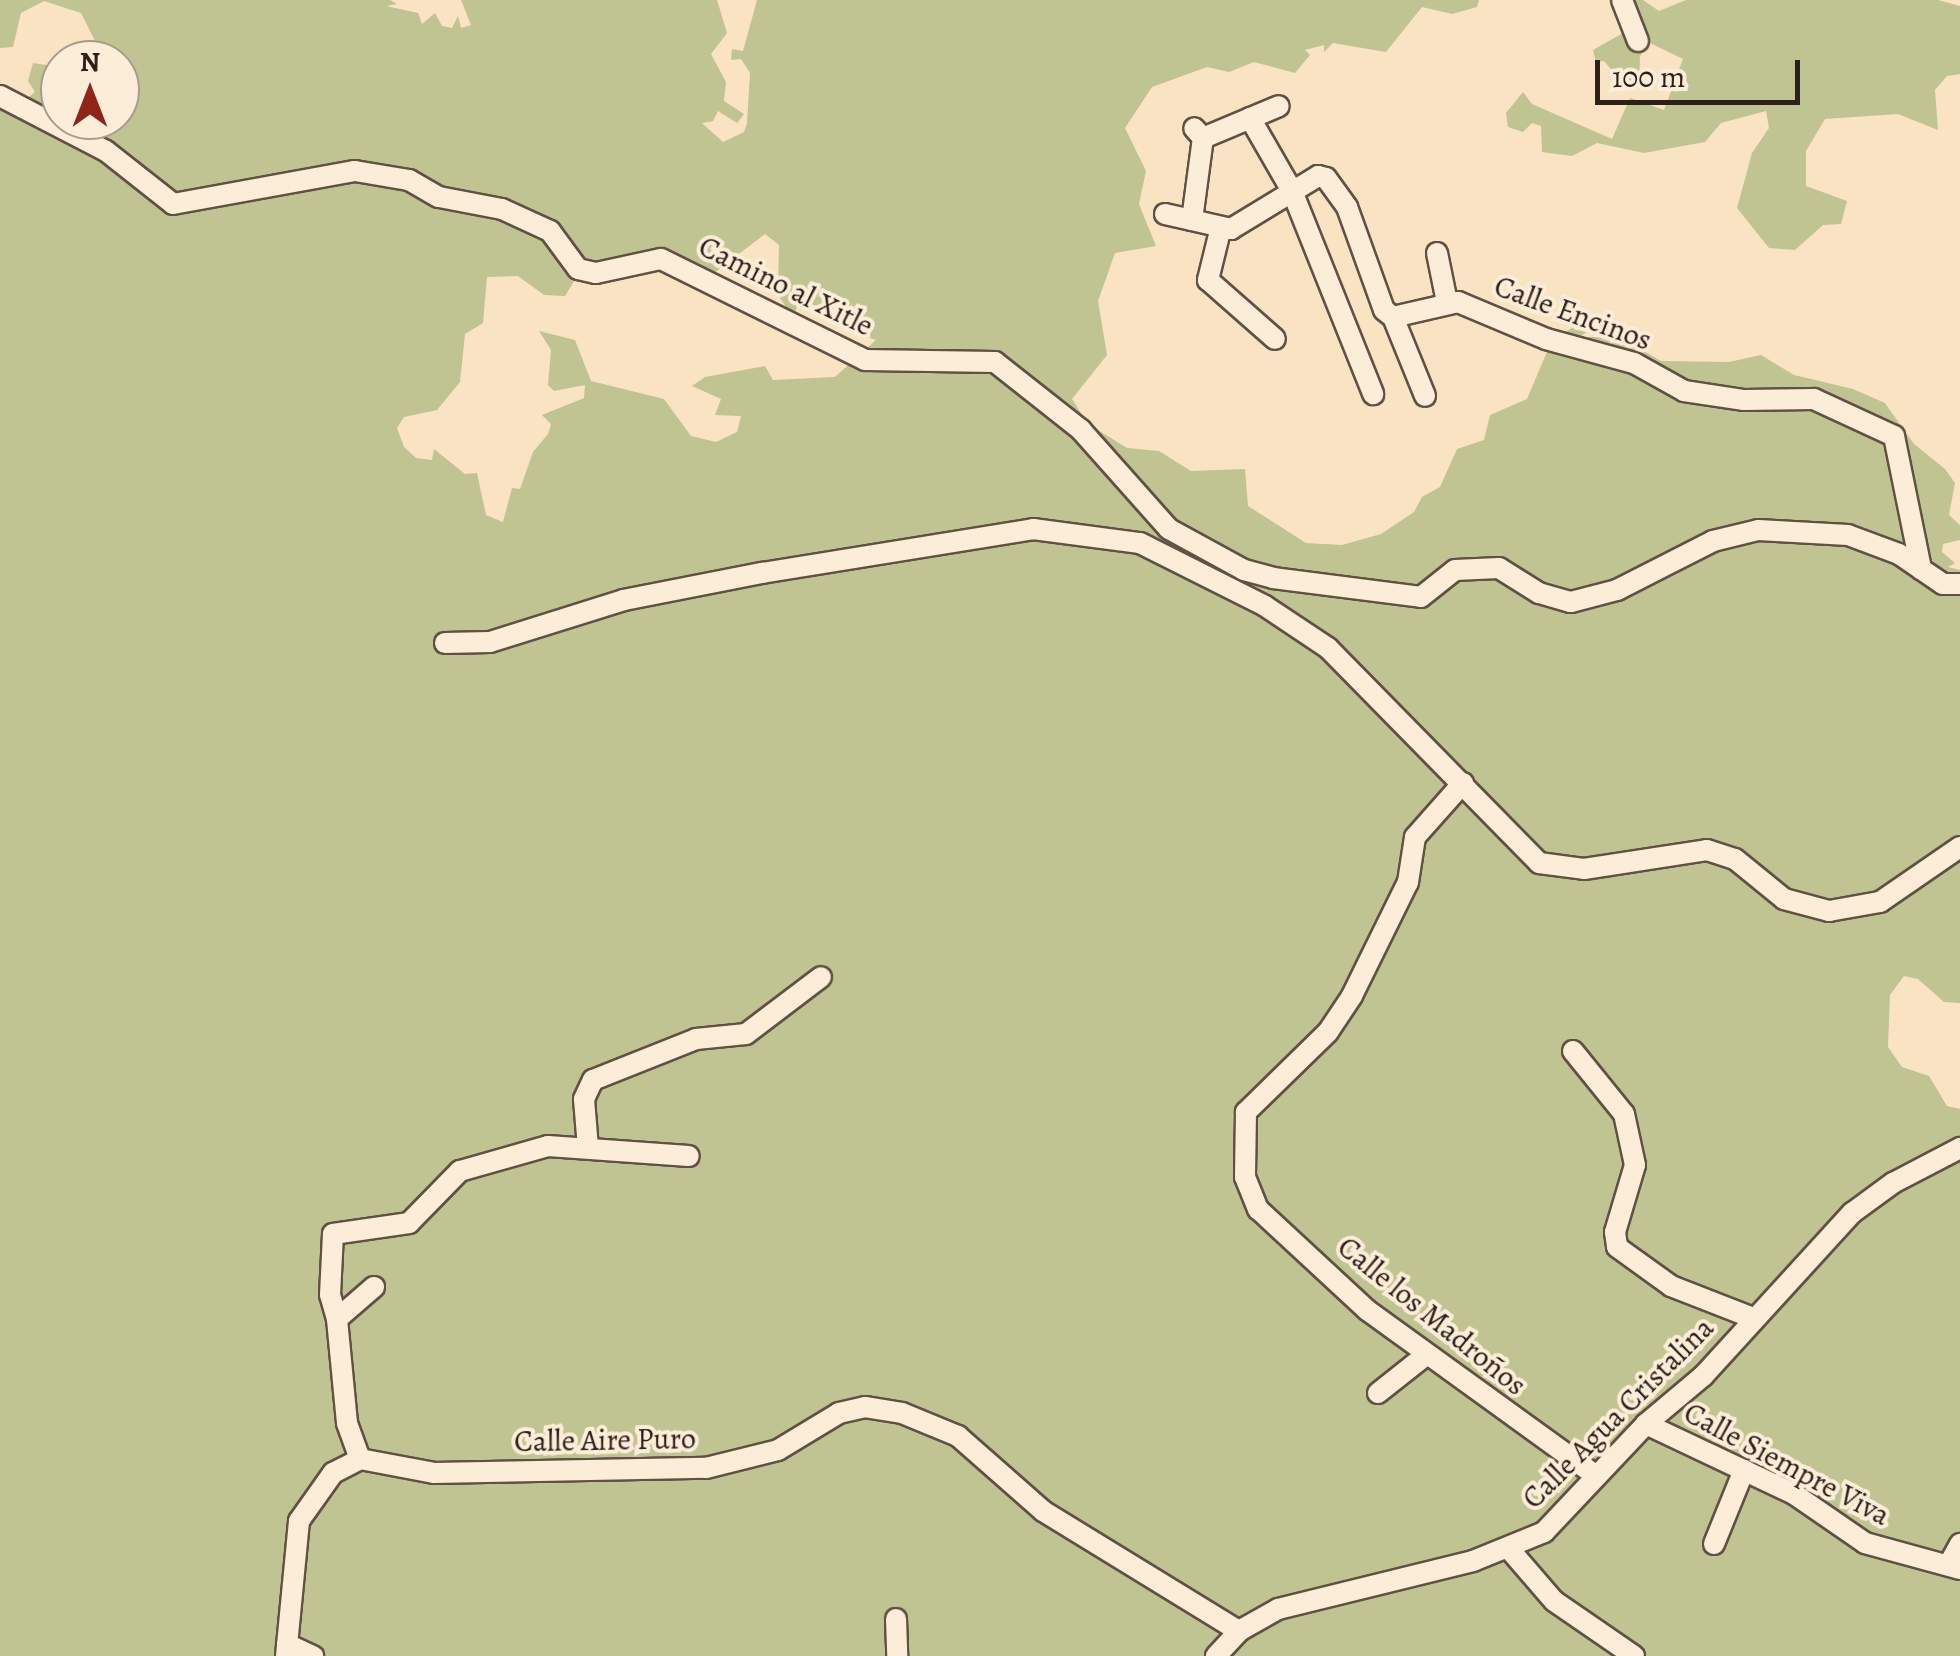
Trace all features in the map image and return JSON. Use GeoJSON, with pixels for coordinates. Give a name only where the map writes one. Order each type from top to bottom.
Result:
{"type":"FeatureCollection","features":[{"type":"Feature","properties":{"kind":"street"},"geometry":{"type":"LineString","coordinates":[[1622,0],[1638,41]]}},
{"type":"Feature","properties":{"kind":"street","name":"Camino al Xitle"},"geometry":{"type":"LineString","coordinates":[[0,96],[106,150],[173,204],[355,172],[408,180],[439,197],[502,209],[550,230],[578,269],[596,273],[660,259],[865,360],[994,362],[1081,430],[1169,529],[1272,578],[1421,598],[1456,570],[1500,568],[1539,593],[1571,602],[1617,590],[1713,541],[1758,530],[1848,535],[1921,569],[1943,584],[1960,584]]}},
{"type":"Feature","properties":{"kind":"street"},"geometry":{"type":"LineString","coordinates":[[1192,220],[1198,133],[1279,106]]}},
{"type":"Feature","properties":{"kind":"street"},"geometry":{"type":"LineString","coordinates":[[1250,118],[1292,191],[1373,394]]}},
{"type":"Feature","properties":{"kind":"street"},"geometry":{"type":"LineString","coordinates":[[1165,214],[1221,228],[1256,218],[1292,191],[1326,178],[1346,164]]}},
{"type":"Feature","properties":{"kind":"street"},"geometry":{"type":"LineString","coordinates":[[1326,178],[1347,206],[1384,310],[1393,317],[1425,396]]}},
{"type":"Feature","properties":{"kind":"street"},"geometry":{"type":"LineString","coordinates":[[1221,228],[1208,280],[1274,339]]}},
{"type":"Feature","properties":{"kind":"street"},"geometry":{"type":"LineString","coordinates":[[1436,253],[1447,302]]}},
{"type":"Feature","properties":{"kind":"street","name":"Calle Encinos"},"geometry":{"type":"LineString","coordinates":[[1393,317],[1447,302],[1634,363],[1684,392],[1744,400],[1814,400],[1894,436],[1921,569]]}},
{"type":"Feature","properties":{"kind":"street"},"geometry":{"type":"LineString","coordinates":[[445,644],[490,642],[624,600],[914,546],[1032,529],[1086,536],[1140,544],[1265,606],[1328,648],[1463,783],[1504,835],[1539,863],[1584,869],[1708,850],[1735,859],[1784,899],[1829,911],[1880,902],[1960,847]]}},
{"type":"Feature","properties":{"kind":"street","name":"Calle los Madroños"},"geometry":{"type":"LineString","coordinates":[[1463,783],[1415,837],[1408,882],[1352,996],[1328,1032],[1268,1084],[1242,1122],[1246,1176],[1258,1210],[1426,1355],[1596,1476]]}},
{"type":"Feature","properties":{"kind":"street"},"geometry":{"type":"LineString","coordinates":[[588,1148],[584,1099],[593,1080],[696,1040],[746,1034],[821,978]]}},
{"type":"Feature","properties":{"kind":"street"},"geometry":{"type":"LineString","coordinates":[[1573,1051],[1624,1114],[1635,1165],[1614,1232],[1617,1248],[1671,1286],[1753,1318]]}},
{"type":"Feature","properties":{"kind":"street"},"geometry":{"type":"LineString","coordinates":[[313,1656],[286,1650],[300,1521],[333,1473],[360,1459],[347,1423],[337,1319],[330,1295],[334,1234],[410,1222],[460,1171],[548,1146],[689,1156]]}},
{"type":"Feature","properties":{"kind":"street","name":"Calle Agua Cristalina"},"geometry":{"type":"LineString","coordinates":[[1216,1656],[1238,1631],[1278,1609],[1510,1550],[1544,1532],[1646,1424],[1702,1376],[1852,1213],[1892,1183],[1960,1148]]}},
{"type":"Feature","properties":{"kind":"street"},"geometry":{"type":"LineString","coordinates":[[337,1319],[374,1287]]}},
{"type":"Feature","properties":{"kind":"street"},"geometry":{"type":"LineString","coordinates":[[1378,1394],[1426,1355]]}},
{"type":"Feature","properties":{"kind":"street","name":"Calle Aire Puro"},"geometry":{"type":"LineString","coordinates":[[360,1459],[434,1473],[706,1468],[778,1450],[839,1413],[864,1407],[902,1413],[958,1436],[1043,1512],[1238,1631]]}},
{"type":"Feature","properties":{"kind":"street","name":"Calle Siempre Viva"},"geometry":{"type":"LineString","coordinates":[[1646,1424],[1794,1494],[1865,1543],[1954,1566]]}},
{"type":"Feature","properties":{"kind":"street"},"geometry":{"type":"LineString","coordinates":[[1714,1544],[1744,1470]]}},
{"type":"Feature","properties":{"kind":"street"},"geometry":{"type":"LineString","coordinates":[[1954,1566],[1960,1544]]}},
{"type":"Feature","properties":{"kind":"street"},"geometry":{"type":"LineString","coordinates":[[1510,1550],[1554,1600],[1634,1656]]}},
{"type":"Feature","properties":{"kind":"street"},"geometry":{"type":"LineString","coordinates":[[896,1619],[898,1656]]}},
{"type":"Feature","properties":{"kind":"green space"},"geometry":{"type":"Polygon","coordinates":[[[0,0],[390,0],[397,4],[386,6],[418,13],[422,24],[435,13],[442,26],[452,28],[458,16],[461,28],[471,25],[461,0],[717,0],[727,33],[711,54],[726,82],[724,101],[744,114],[737,123],[718,111],[713,121],[702,123],[723,142],[744,132],[747,123],[750,73],[741,59],[731,60],[732,49],[743,51],[757,0],[1479,0],[1477,7],[1452,14],[1422,7],[1386,52],[1333,43],[1324,52],[1324,45],[1305,50],[1310,55],[1295,73],[1254,62],[1229,72],[1207,67],[1152,87],[1125,128],[1146,171],[1139,204],[1156,246],[1115,253],[1098,301],[1107,355],[1072,399],[1088,424],[1127,448],[1159,451],[1191,471],[1245,469],[1248,506],[1306,543],[1342,545],[1381,534],[1414,512],[1422,497],[1440,487],[1457,449],[1484,440],[1490,415],[1527,399],[1552,340],[1582,322],[1589,331],[1579,337],[1619,337],[1661,361],[1729,362],[1761,355],[1794,375],[1853,389],[1885,403],[1914,444],[1945,469],[1955,483],[1949,515],[1960,525],[1960,540],[1943,544],[1942,552],[1955,563],[1948,567],[1960,570],[1960,1003],[1944,1002],[1918,979],[1904,976],[1890,995],[1888,1047],[1902,1067],[1929,1076],[1947,1106],[1960,1109],[1960,1656],[0,1656],[0,98],[25,100],[35,92],[28,81],[33,63],[40,64],[40,140],[140,140],[140,40],[94,40],[81,13],[44,1],[21,13],[13,47],[0,48],[0,0]],[[765,234],[705,280],[643,255],[576,278],[565,296],[544,295],[518,276],[487,277],[483,323],[465,334],[460,382],[437,410],[404,417],[397,428],[404,447],[416,458],[432,460],[434,449],[465,474],[477,473],[486,515],[503,522],[512,488],[520,489],[533,452],[548,434],[551,424],[542,415],[584,398],[585,385],[554,391],[548,385],[551,350],[539,331],[575,340],[591,381],[664,399],[691,436],[716,442],[737,432],[741,416],[715,415],[721,399],[692,386],[705,377],[765,366],[773,380],[835,377],[876,340],[861,335],[857,319],[809,307],[800,287],[796,311],[788,310],[778,295],[779,245],[765,234]]]}},
{"type":"Feature","properties":{"kind":"green space"},"geometry":{"type":"Polygon","coordinates":[[[1614,0],[1643,0],[1659,11],[1686,0],[1938,0],[1960,6],[1960,74],[1947,76],[1935,90],[1938,130],[1898,114],[1825,119],[1806,151],[1806,186],[1847,201],[1841,224],[1823,225],[1795,250],[1769,248],[1737,208],[1752,153],[1769,128],[1766,111],[1721,123],[1705,142],[1644,153],[1597,143],[1572,156],[1542,152],[1541,126],[1532,123],[1523,132],[1508,127],[1506,113],[1523,92],[1532,104],[1612,139],[1630,98],[1664,110],[1683,59],[1650,43],[1640,56],[1639,87],[1622,82],[1604,61],[1596,62],[1593,50],[1623,33],[1625,18],[1614,0]]]}}]}
